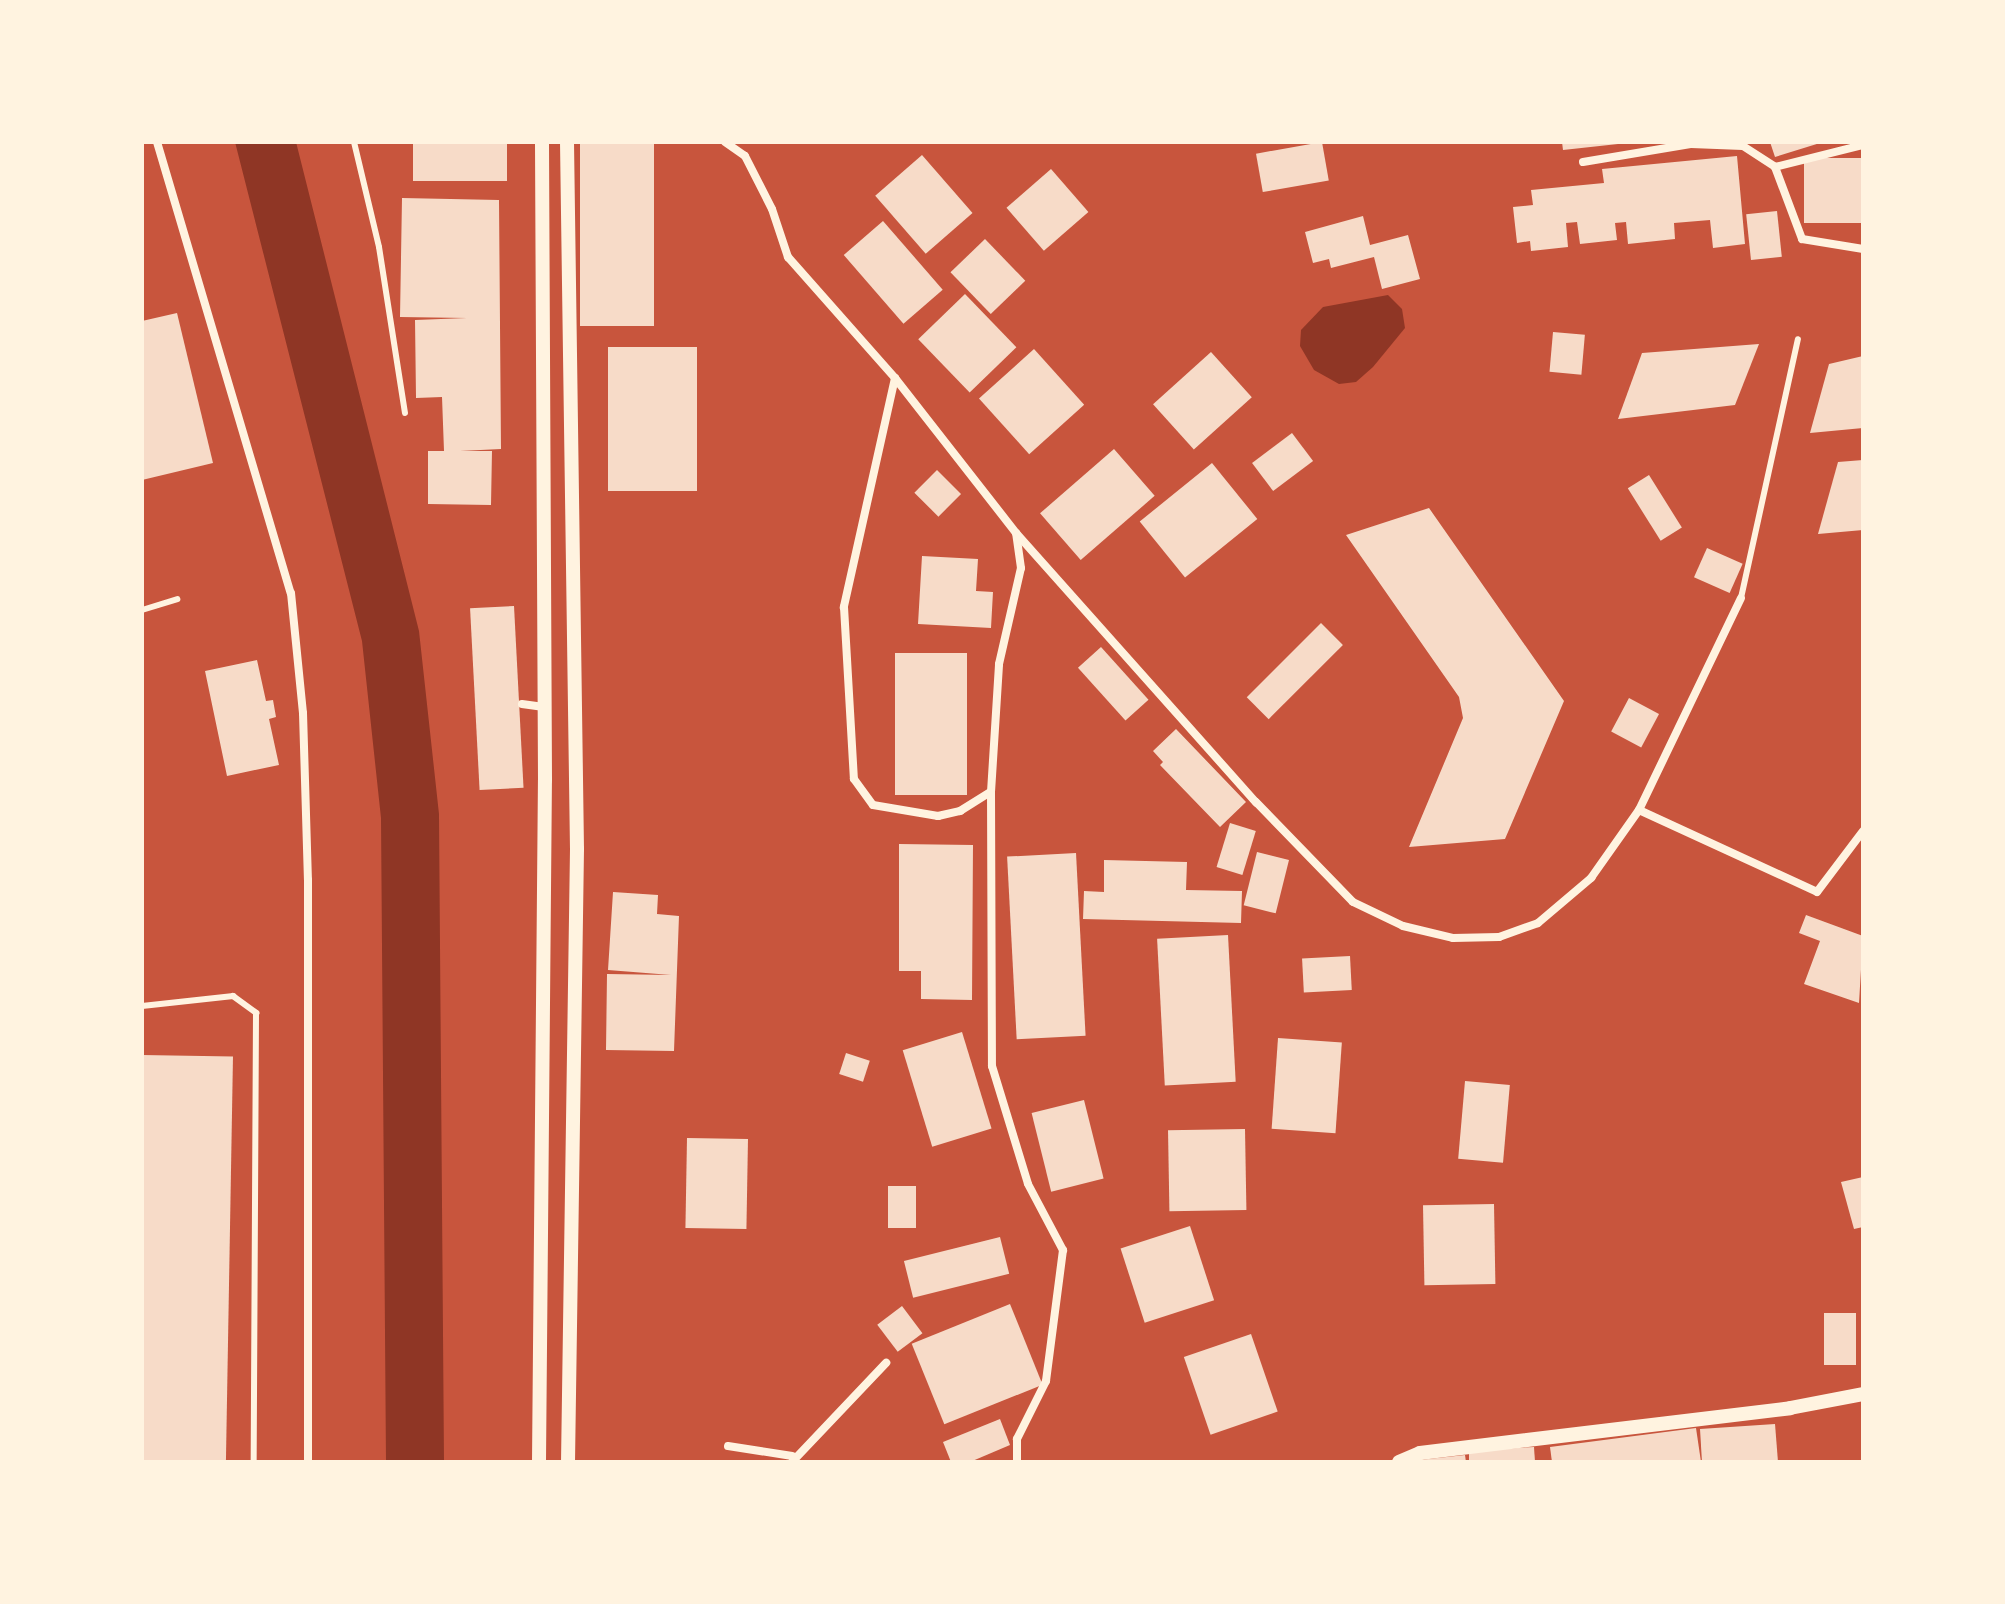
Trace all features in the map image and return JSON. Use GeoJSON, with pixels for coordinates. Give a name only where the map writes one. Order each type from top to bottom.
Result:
{"type":"FeatureCollection","features":[{"type":"Feature","properties":{"kind":"street"},"geometry":{"type":"LineString","coordinates":[[157,142],[291,593],[303,713],[308,880],[308,1462]]}},
{"type":"Feature","properties":{"kind":"street"},"geometry":{"type":"LineString","coordinates":[[539,1462],[544,707],[542,142]]}},
{"type":"Feature","properties":{"kind":"street"},"geometry":{"type":"LineString","coordinates":[[567,142],[577,849],[568,1462]]}},
{"type":"Feature","properties":{"kind":"street"},"geometry":{"type":"LineString","coordinates":[[725,142],[745,156],[772,209],[788,257],[895,378],[1016,533],[1256,802],[1353,902],[1403,926],[1453,938],[1499,937],[1538,923],[1591,878],[1639,810],[1741,598]]}},
{"type":"Feature","properties":{"kind":"street"},"geometry":{"type":"LineString","coordinates":[[1583,162],[1691,144],[1743,146],[1775,167],[1802,239],[1863,249]]}},
{"type":"Feature","properties":{"kind":"street"},"geometry":{"type":"LineString","coordinates":[[1775,167],[1863,145]]}},
{"type":"Feature","properties":{"kind":"street"},"geometry":{"type":"LineString","coordinates":[[895,378],[844,607],[854,779],[873,805],[925,814],[960,811],[991,792]]}},
{"type":"Feature","properties":{"kind":"street"},"geometry":{"type":"LineString","coordinates":[[1016,533],[1021,568],[999,664],[991,792],[992,1066],[1028,1184],[1063,1250],[1046,1381],[1017,1439],[1017,1462]]}},
{"type":"Feature","properties":{"kind":"street"},"geometry":{"type":"LineString","coordinates":[[522,704],[544,707]]}},
{"type":"Feature","properties":{"kind":"street"},"geometry":{"type":"LineString","coordinates":[[1639,810],[1817,892],[1863,831]]}},
{"type":"Feature","properties":{"kind":"street"},"geometry":{"type":"LineString","coordinates":[[728,1446],[792,1459],[886,1363]]}},
{"type":"Feature","properties":{"kind":"street"},"geometry":{"type":"LineString","coordinates":[[1399,1462],[1420,1453],[1790,1408],[1863,1394]]}},
{"type":"Feature","properties":{"kind":"lane"},"geometry":{"type":"LineString","coordinates":[[354,142],[379,247],[405,413]]}},
{"type":"Feature","properties":{"kind":"lane"},"geometry":{"type":"LineString","coordinates":[[1741,598],[1798,339]]}},
{"type":"Feature","properties":{"kind":"lane"},"geometry":{"type":"LineString","coordinates":[[142,610],[177,599]]}},
{"type":"Feature","properties":{"kind":"lane"},"geometry":{"type":"LineString","coordinates":[[142,1006],[233,996],[256,1013],[254,1462]]}},
{"type":"Feature","properties":{"kind":"shaded area"},"geometry":{"type":"Polygon","coordinates":[[[235,142],[296,142],[419,631],[439,814],[444,1462],[386,1462],[381,818],[362,641],[235,142]]]}},
{"type":"Feature","properties":{"kind":"shaded area"},"geometry":{"type":"Polygon","coordinates":[[[1388,295],[1402,309],[1405,328],[1373,367],[1356,382],[1339,384],[1314,370],[1300,346],[1301,330],[1323,307],[1388,295]]]}},
{"type":"Feature","properties":{"kind":"building"},"geometry":{"type":"Polygon","coordinates":[[[413,142],[507,142],[507,181],[413,181],[413,142]]]}},
{"type":"Feature","properties":{"kind":"building"},"geometry":{"type":"Polygon","coordinates":[[[580,142],[654,142],[654,326],[580,326],[580,142]]]}},
{"type":"Feature","properties":{"kind":"building"},"geometry":{"type":"Polygon","coordinates":[[[1322,142],[1329,180],[1263,192],[1256,154],[1322,142]]]}},
{"type":"Feature","properties":{"kind":"building"},"geometry":{"type":"Polygon","coordinates":[[[1562,142],[1618,142],[1618,144],[1563,150],[1562,142]]]}},
{"type":"Feature","properties":{"kind":"building"},"geometry":{"type":"Polygon","coordinates":[[[1770,142],[1820,142],[1820,143],[1775,157],[1770,142]]]}},
{"type":"Feature","properties":{"kind":"building"},"geometry":{"type":"Polygon","coordinates":[[[922,155],[973,213],[926,254],[875,196],[922,155]]]}},
{"type":"Feature","properties":{"kind":"building"},"geometry":{"type":"Polygon","coordinates":[[[1737,156],[1745,244],[1713,248],[1710,220],[1674,223],[1675,239],[1628,244],[1626,222],[1615,223],[1617,240],[1580,244],[1577,222],[1566,223],[1568,247],[1531,251],[1530,241],[1517,243],[1513,207],[1533,205],[1531,190],[1604,183],[1602,169],[1737,156]]]}},
{"type":"Feature","properties":{"kind":"building"},"geometry":{"type":"Polygon","coordinates":[[[1804,158],[1863,158],[1863,223],[1804,223],[1804,158]]]}},
{"type":"Feature","properties":{"kind":"building"},"geometry":{"type":"Polygon","coordinates":[[[1051,169],[1088,212],[1044,251],[1006,208],[1051,169]]]}},
{"type":"Feature","properties":{"kind":"building"},"geometry":{"type":"Polygon","coordinates":[[[402,198],[499,200],[501,449],[460,451],[492,451],[491,505],[428,504],[428,451],[444,451],[442,397],[416,398],[415,320],[467,318],[400,317],[402,198]]]}},
{"type":"Feature","properties":{"kind":"building"},"geometry":{"type":"Polygon","coordinates":[[[1777,211],[1782,257],[1751,260],[1746,214],[1777,211]]]}},
{"type":"Feature","properties":{"kind":"building"},"geometry":{"type":"Polygon","coordinates":[[[1363,216],[1370,245],[1408,235],[1420,279],[1382,289],[1374,257],[1331,268],[1329,259],[1313,263],[1305,232],[1363,216]]]}},
{"type":"Feature","properties":{"kind":"building"},"geometry":{"type":"Polygon","coordinates":[[[883,221],[943,290],[903,324],[844,255],[883,221]]]}},
{"type":"Feature","properties":{"kind":"building"},"geometry":{"type":"Polygon","coordinates":[[[985,239],[1025,281],[991,314],[950,272],[985,239]]]}},
{"type":"Feature","properties":{"kind":"building"},"geometry":{"type":"Polygon","coordinates":[[[965,294],[1016,347],[970,392],[918,339],[965,294]]]}},
{"type":"Feature","properties":{"kind":"building"},"geometry":{"type":"Polygon","coordinates":[[[177,313],[213,463],[142,480],[142,321],[177,313]]]}},
{"type":"Feature","properties":{"kind":"building"},"geometry":{"type":"Polygon","coordinates":[[[1553,332],[1585,335],[1581,375],[1550,372],[1553,332]]]}},
{"type":"Feature","properties":{"kind":"building"},"geometry":{"type":"Polygon","coordinates":[[[1759,344],[1735,405],[1618,419],[1642,353],[1759,344]]]}},
{"type":"Feature","properties":{"kind":"building"},"geometry":{"type":"Polygon","coordinates":[[[608,347],[697,347],[697,491],[608,491],[608,347]]]}},
{"type":"Feature","properties":{"kind":"building"},"geometry":{"type":"Polygon","coordinates":[[[1034,349],[1084,405],[1029,454],[979,399],[1034,349]]]}},
{"type":"Feature","properties":{"kind":"building"},"geometry":{"type":"Polygon","coordinates":[[[1211,352],[1252,397],[1194,450],[1153,404],[1211,352]]]}},
{"type":"Feature","properties":{"kind":"building"},"geometry":{"type":"Polygon","coordinates":[[[1863,356],[1863,428],[1810,433],[1829,364],[1863,356]]]}},
{"type":"Feature","properties":{"kind":"building"},"geometry":{"type":"Polygon","coordinates":[[[1292,433],[1313,461],[1273,491],[1252,463],[1292,433]]]}},
{"type":"Feature","properties":{"kind":"building"},"geometry":{"type":"Polygon","coordinates":[[[1114,449],[1155,496],[1081,560],[1040,513],[1114,449]]]}},
{"type":"Feature","properties":{"kind":"building"},"geometry":{"type":"Polygon","coordinates":[[[1863,460],[1863,530],[1818,534],[1838,462],[1863,460]]]}},
{"type":"Feature","properties":{"kind":"building"},"geometry":{"type":"Polygon","coordinates":[[[1212,463],[1257,519],[1185,577],[1140,522],[1212,463]]]}},
{"type":"Feature","properties":{"kind":"building"},"geometry":{"type":"Polygon","coordinates":[[[937,470],[961,494],[938,517],[914,493],[937,470]]]}},
{"type":"Feature","properties":{"kind":"building"},"geometry":{"type":"Polygon","coordinates":[[[1649,475],[1682,528],[1661,541],[1628,488],[1649,475]]]}},
{"type":"Feature","properties":{"kind":"building"},"geometry":{"type":"Polygon","coordinates":[[[1429,508],[1564,701],[1505,839],[1409,847],[1463,718],[1459,697],[1346,535],[1429,508]]]}},
{"type":"Feature","properties":{"kind":"building"},"geometry":{"type":"Polygon","coordinates":[[[1707,548],[1743,564],[1730,593],[1694,577],[1707,548]]]}},
{"type":"Feature","properties":{"kind":"building"},"geometry":{"type":"Polygon","coordinates":[[[922,556],[978,559],[976,591],[993,592],[991,628],[918,624],[922,556]]]}},
{"type":"Feature","properties":{"kind":"building"},"geometry":{"type":"Polygon","coordinates":[[[514,606],[524,788],[480,790],[470,608],[514,606]]]}},
{"type":"Feature","properties":{"kind":"building"},"geometry":{"type":"Polygon","coordinates":[[[1321,623],[1343,645],[1269,719],[1247,697],[1321,623]]]}},
{"type":"Feature","properties":{"kind":"building"},"geometry":{"type":"Polygon","coordinates":[[[1101,647],[1149,700],[1125,721],[1078,668],[1101,647]]]}},
{"type":"Feature","properties":{"kind":"building"},"geometry":{"type":"Polygon","coordinates":[[[895,653],[967,653],[967,795],[895,795],[895,653]]]}},
{"type":"Feature","properties":{"kind":"building"},"geometry":{"type":"Polygon","coordinates":[[[257,660],[266,701],[273,700],[276,717],[269,719],[279,765],[227,776],[205,671],[257,660]]]}},
{"type":"Feature","properties":{"kind":"building"},"geometry":{"type":"Polygon","coordinates":[[[1629,698],[1659,714],[1641,748],[1611,732],[1629,698]]]}},
{"type":"Feature","properties":{"kind":"building"},"geometry":{"type":"Polygon","coordinates":[[[1176,729],[1246,802],[1220,827],[1160,765],[1163,762],[1153,751],[1176,729]]]}},
{"type":"Feature","properties":{"kind":"building"},"geometry":{"type":"Polygon","coordinates":[[[1230,823],[1256,831],[1242,875],[1217,867],[1230,823]]]}},
{"type":"Feature","properties":{"kind":"building"},"geometry":{"type":"Polygon","coordinates":[[[899,844],[973,845],[972,1000],[921,999],[921,971],[899,971],[899,844]]]}},
{"type":"Feature","properties":{"kind":"building"},"geometry":{"type":"Polygon","coordinates":[[[1257,852],[1289,860],[1276,913],[1244,905],[1257,852]]]}},
{"type":"Feature","properties":{"kind":"building"},"geometry":{"type":"Polygon","coordinates":[[[1076,853],[1086,1036],[1017,1039],[1007,857],[1076,853]]]}},
{"type":"Feature","properties":{"kind":"building"},"geometry":{"type":"Polygon","coordinates":[[[1104,860],[1187,862],[1186,890],[1242,891],[1241,923],[1083,919],[1084,891],[1104,892],[1104,860]]]}},
{"type":"Feature","properties":{"kind":"building"},"geometry":{"type":"Polygon","coordinates":[[[613,892],[658,895],[657,914],[679,916],[674,1051],[606,1050],[607,974],[671,975],[608,970],[613,892]]]}},
{"type":"Feature","properties":{"kind":"building"},"geometry":{"type":"Polygon","coordinates":[[[1806,915],[1863,936],[1859,1003],[1804,984],[1820,941],[1799,933],[1806,915]]]}},
{"type":"Feature","properties":{"kind":"building"},"geometry":{"type":"Polygon","coordinates":[[[1228,935],[1236,1082],[1165,1086],[1157,939],[1228,935]]]}},
{"type":"Feature","properties":{"kind":"building"},"geometry":{"type":"Polygon","coordinates":[[[1350,956],[1352,990],[1304,992],[1302,959],[1350,956]]]}},
{"type":"Feature","properties":{"kind":"building"},"geometry":{"type":"Polygon","coordinates":[[[962,1032],[992,1129],[932,1147],[903,1050],[962,1032]]]}},
{"type":"Feature","properties":{"kind":"building"},"geometry":{"type":"Polygon","coordinates":[[[1278,1038],[1342,1042],[1335,1133],[1272,1129],[1278,1038]]]}},
{"type":"Feature","properties":{"kind":"building"},"geometry":{"type":"Polygon","coordinates":[[[846,1053],[870,1061],[863,1082],[839,1074],[846,1053]]]}},
{"type":"Feature","properties":{"kind":"building"},"geometry":{"type":"Polygon","coordinates":[[[142,1055],[233,1057],[226,1462],[142,1462],[142,1055]]]}},
{"type":"Feature","properties":{"kind":"building"},"geometry":{"type":"Polygon","coordinates":[[[1465,1081],[1510,1085],[1503,1163],[1458,1159],[1465,1081]]]}},
{"type":"Feature","properties":{"kind":"building"},"geometry":{"type":"Polygon","coordinates":[[[1084,1100],[1104,1179],[1051,1192],[1032,1113],[1084,1100]]]}},
{"type":"Feature","properties":{"kind":"building"},"geometry":{"type":"Polygon","coordinates":[[[1245,1129],[1246,1210],[1169,1211],[1168,1130],[1245,1129]]]}},
{"type":"Feature","properties":{"kind":"building"},"geometry":{"type":"Polygon","coordinates":[[[687,1138],[748,1139],[746,1229],[685,1228],[687,1138]]]}},
{"type":"Feature","properties":{"kind":"building"},"geometry":{"type":"Polygon","coordinates":[[[1863,1177],[1863,1227],[1854,1229],[1841,1182],[1863,1177]]]}},
{"type":"Feature","properties":{"kind":"building"},"geometry":{"type":"Polygon","coordinates":[[[888,1186],[916,1186],[916,1228],[888,1228],[888,1186]]]}},
{"type":"Feature","properties":{"kind":"building"},"geometry":{"type":"Polygon","coordinates":[[[1494,1204],[1495,1284],[1424,1285],[1423,1205],[1494,1204]]]}},
{"type":"Feature","properties":{"kind":"building"},"geometry":{"type":"Polygon","coordinates":[[[1190,1226],[1214,1300],[1145,1323],[1121,1249],[1190,1226]]]}},
{"type":"Feature","properties":{"kind":"building"},"geometry":{"type":"Polygon","coordinates":[[[1000,1237],[1009,1274],[913,1298],[904,1261],[1000,1237]]]}},
{"type":"Feature","properties":{"kind":"building"},"geometry":{"type":"Polygon","coordinates":[[[1010,1304],[1043,1385],[944,1424],[912,1344],[1010,1304]]]}},
{"type":"Feature","properties":{"kind":"building"},"geometry":{"type":"Polygon","coordinates":[[[902,1306],[922,1333],[898,1352],[877,1325],[902,1306]]]}},
{"type":"Feature","properties":{"kind":"building"},"geometry":{"type":"Polygon","coordinates":[[[1824,1313],[1856,1313],[1856,1365],[1824,1365],[1824,1313]]]}},
{"type":"Feature","properties":{"kind":"building"},"geometry":{"type":"Polygon","coordinates":[[[1251,1334],[1278,1412],[1211,1435],[1184,1357],[1251,1334]]]}},
{"type":"Feature","properties":{"kind":"building"},"geometry":{"type":"Polygon","coordinates":[[[1000,1419],[1010,1445],[970,1462],[951,1462],[943,1442],[1000,1419]]]}},
{"type":"Feature","properties":{"kind":"building"},"geometry":{"type":"Polygon","coordinates":[[[1775,1424],[1778,1462],[1702,1462],[1700,1429],[1775,1424]]]}},
{"type":"Feature","properties":{"kind":"building"},"geometry":{"type":"Polygon","coordinates":[[[1696,1428],[1701,1462],[1552,1462],[1550,1447],[1696,1428]]]}},
{"type":"Feature","properties":{"kind":"building"},"geometry":{"type":"Polygon","coordinates":[[[1534,1447],[1535,1462],[1469,1462],[1469,1451],[1534,1447]]]}},
{"type":"Feature","properties":{"kind":"building"},"geometry":{"type":"Polygon","coordinates":[[[1465,1455],[1466,1462],[1419,1462],[1419,1460],[1465,1455]]]}}]}
